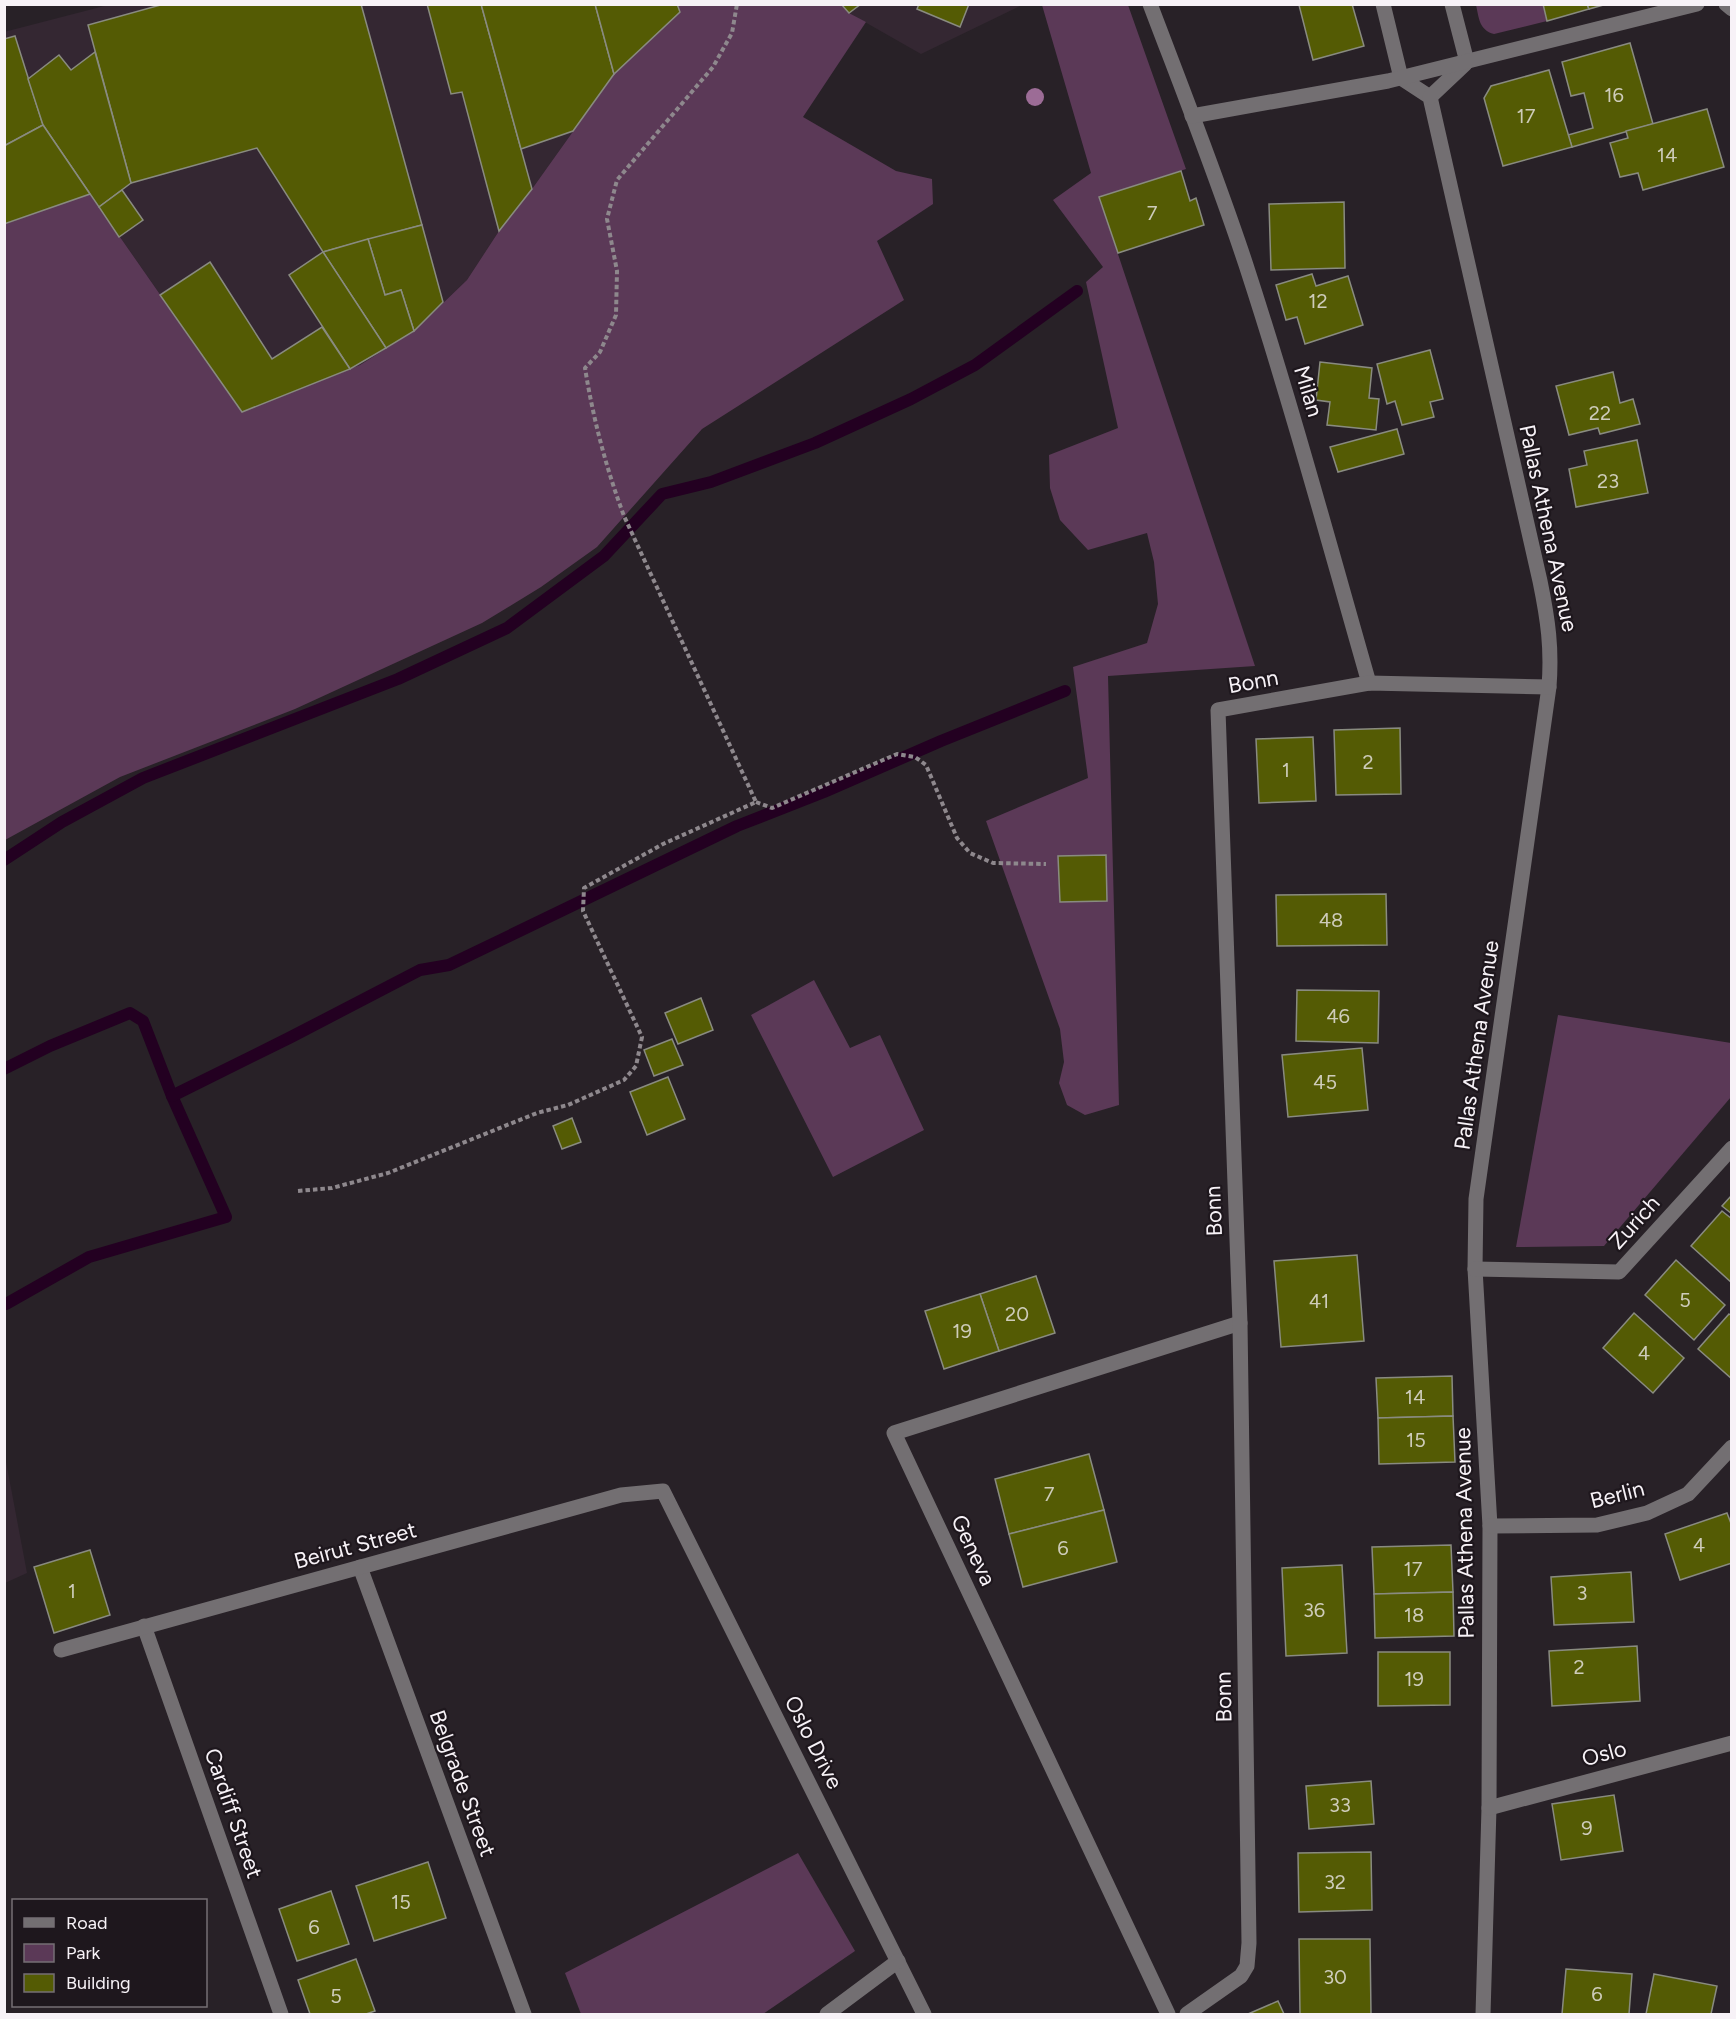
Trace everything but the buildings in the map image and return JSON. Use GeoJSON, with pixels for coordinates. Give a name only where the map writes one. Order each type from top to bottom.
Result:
{"type":"FeatureCollection","features":[{"type":"Feature","properties":{"kind":"street","name":"Milan"},"geometry":{"type":"LineString","coordinates":[[1150,4],[1223,198],[1289,403],[1370,683]]}},
{"type":"Feature","properties":{"kind":"street"},"geometry":{"type":"LineString","coordinates":[[1383,4],[1401,78],[1430,97],[1467,62]]}},
{"type":"Feature","properties":{"kind":"street"},"geometry":{"type":"LineString","coordinates":[[1452,4],[1467,62]]}},
{"type":"Feature","properties":{"kind":"street"},"geometry":{"type":"LineString","coordinates":[[1192,116],[1401,78],[1696,4]]}},
{"type":"Feature","properties":{"kind":"street"},"geometry":{"type":"LineString","coordinates":[[1726,4],[1731,9]]}},
{"type":"Feature","properties":{"kind":"street","name":"Pallas Athena Avenue"},"geometry":{"type":"LineString","coordinates":[[1430,97],[1548,618],[1551,654],[1549,687],[1476,1199],[1475,1269],[1490,1526],[1489,1808],[1483,2014]]}},
{"type":"Feature","properties":{"kind":"street","name":"Bonn"},"geometry":{"type":"LineString","coordinates":[[1187,2014],[1241,1976],[1247,1966],[1249,1943],[1240,1323],[1218,710],[1370,683],[1549,687]]}},
{"type":"Feature","properties":{"kind":"street","name":"Zurich"},"geometry":{"type":"LineString","coordinates":[[1475,1269],[1619,1272],[1731,1148]]}},
{"type":"Feature","properties":{"kind":"street","name":"Geneva"},"geometry":{"type":"LineString","coordinates":[[1168,2014],[894,1433],[1240,1323]]}},
{"type":"Feature","properties":{"kind":"street","name":"Berlin"},"geometry":{"type":"LineString","coordinates":[[1490,1526],[1597,1525],[1647,1513],[1688,1494],[1731,1447]]}},
{"type":"Feature","properties":{"kind":"street","name":"Beirut Street"},"geometry":{"type":"LineString","coordinates":[[61,1650],[621,1495],[663,1491]]}},
{"type":"Feature","properties":{"kind":"street","name":"Oslo Drive"},"geometry":{"type":"LineString","coordinates":[[663,1491],[924,2014]]}},
{"type":"Feature","properties":{"kind":"street","name":"Belgrade Street"},"geometry":{"type":"LineString","coordinates":[[360,1567],[524,2014]]}},
{"type":"Feature","properties":{"kind":"street","name":"Cardiff Street"},"geometry":{"type":"LineString","coordinates":[[144,1626],[281,2014]]}},
{"type":"Feature","properties":{"kind":"street","name":"Oslo"},"geometry":{"type":"LineString","coordinates":[[1489,1808],[1731,1743]]}},
{"type":"Feature","properties":{"kind":"street"},"geometry":{"type":"LineString","coordinates":[[827,2014],[898,1961]]}},
{"type":"Feature","properties":{"kind":"path"},"geometry":{"type":"LineString","coordinates":[[736,4],[732,33],[713,67],[617,180],[607,219],[617,271],[616,315],[600,352],[585,368],[589,395],[612,483],[634,540],[756,802],[772,808],[897,754],[915,757],[926,765],[957,838],[970,853],[993,864],[1046,864]]}},
{"type":"Feature","properties":{"kind":"path"},"geometry":{"type":"LineString","coordinates":[[298,1191],[332,1188],[388,1173],[537,1113],[568,1105],[624,1080],[636,1066],[642,1037],[583,911],[584,888],[663,844],[756,802]]}},
{"type":"Feature","properties":{"kind":"shaded area"},"geometry":{"type":"Polygon","coordinates":[[[112,4],[677,4],[680,12],[614,74],[532,189],[499,231],[467,280],[414,331],[360,365],[242,412],[90,194],[5,224],[4,32],[112,4]]]}},
{"type":"Feature","properties":{"kind":"shaded area"},"geometry":{"type":"Polygon","coordinates":[[[841,5],[1022,5],[921,54],[849,13],[841,5]]]}},
{"type":"Feature","properties":{"kind":"shaded area"},"geometry":{"type":"Polygon","coordinates":[[[4,1451],[27,1573],[5,1583],[4,1583],[4,1451]]]}},
{"type":"Feature","properties":{"kind":"green space"},"geometry":{"type":"Polygon","coordinates":[[[677,5],[841,5],[849,13],[866,22],[803,117],[896,171],[932,179],[933,204],[877,241],[904,300],[702,429],[597,547],[541,587],[482,623],[295,709],[120,777],[5,840],[4,224],[90,194],[242,412],[360,365],[414,331],[467,280],[499,231],[532,189],[614,74],[679,12],[677,5]]]}},
{"type":"Feature","properties":{"kind":"green space"},"geometry":{"type":"Polygon","coordinates":[[[1042,5],[1128,5],[1186,169],[1099,197],[1255,666],[1108,676],[1119,1105],[1085,1115],[1067,1105],[1059,1083],[1064,1062],[1060,1029],[986,821],[1088,778],[1073,667],[1147,643],[1158,604],[1154,562],[1147,533],[1088,550],[1060,520],[1050,488],[1049,455],[1118,428],[1086,282],[1103,267],[1053,200],[1091,173],[1042,5]]]}},
{"type":"Feature","properties":{"kind":"green space"},"geometry":{"type":"Polygon","coordinates":[[[1476,5],[1543,5],[1547,21],[1494,34],[1485,30],[1479,19],[1476,5]]]}},
{"type":"Feature","properties":{"kind":"green space"},"geometry":{"type":"Polygon","coordinates":[[[814,980],[850,1048],[880,1035],[924,1130],[833,1177],[751,1015],[814,980]]]}},
{"type":"Feature","properties":{"kind":"green space"},"geometry":{"type":"Polygon","coordinates":[[[1558,1015],[1731,1043],[1731,1097],[1604,1246],[1516,1247],[1558,1015]]]}},
{"type":"Feature","properties":{"kind":"green space"},"geometry":{"type":"Polygon","coordinates":[[[798,1853],[855,1951],[763,2014],[581,2014],[565,1973],[798,1853]]]}},
{"type":"Feature","properties":{"kind":"waterway"},"geometry":{"type":"LineString","coordinates":[[4,860],[62,822],[143,778],[398,679],[507,628],[604,556],[662,494],[711,482],[815,443],[911,399],[975,365],[1077,291]]}},
{"type":"Feature","properties":{"kind":"waterway"},"geometry":{"type":"LineString","coordinates":[[172,1096],[420,970],[449,965],[737,826],[1065,691]]}},
{"type":"Feature","properties":{"kind":"waterway"},"geometry":{"type":"LineString","coordinates":[[4,1069],[50,1046],[130,1013],[143,1021],[172,1096],[226,1217],[89,1257],[6,1304]]}}]}
